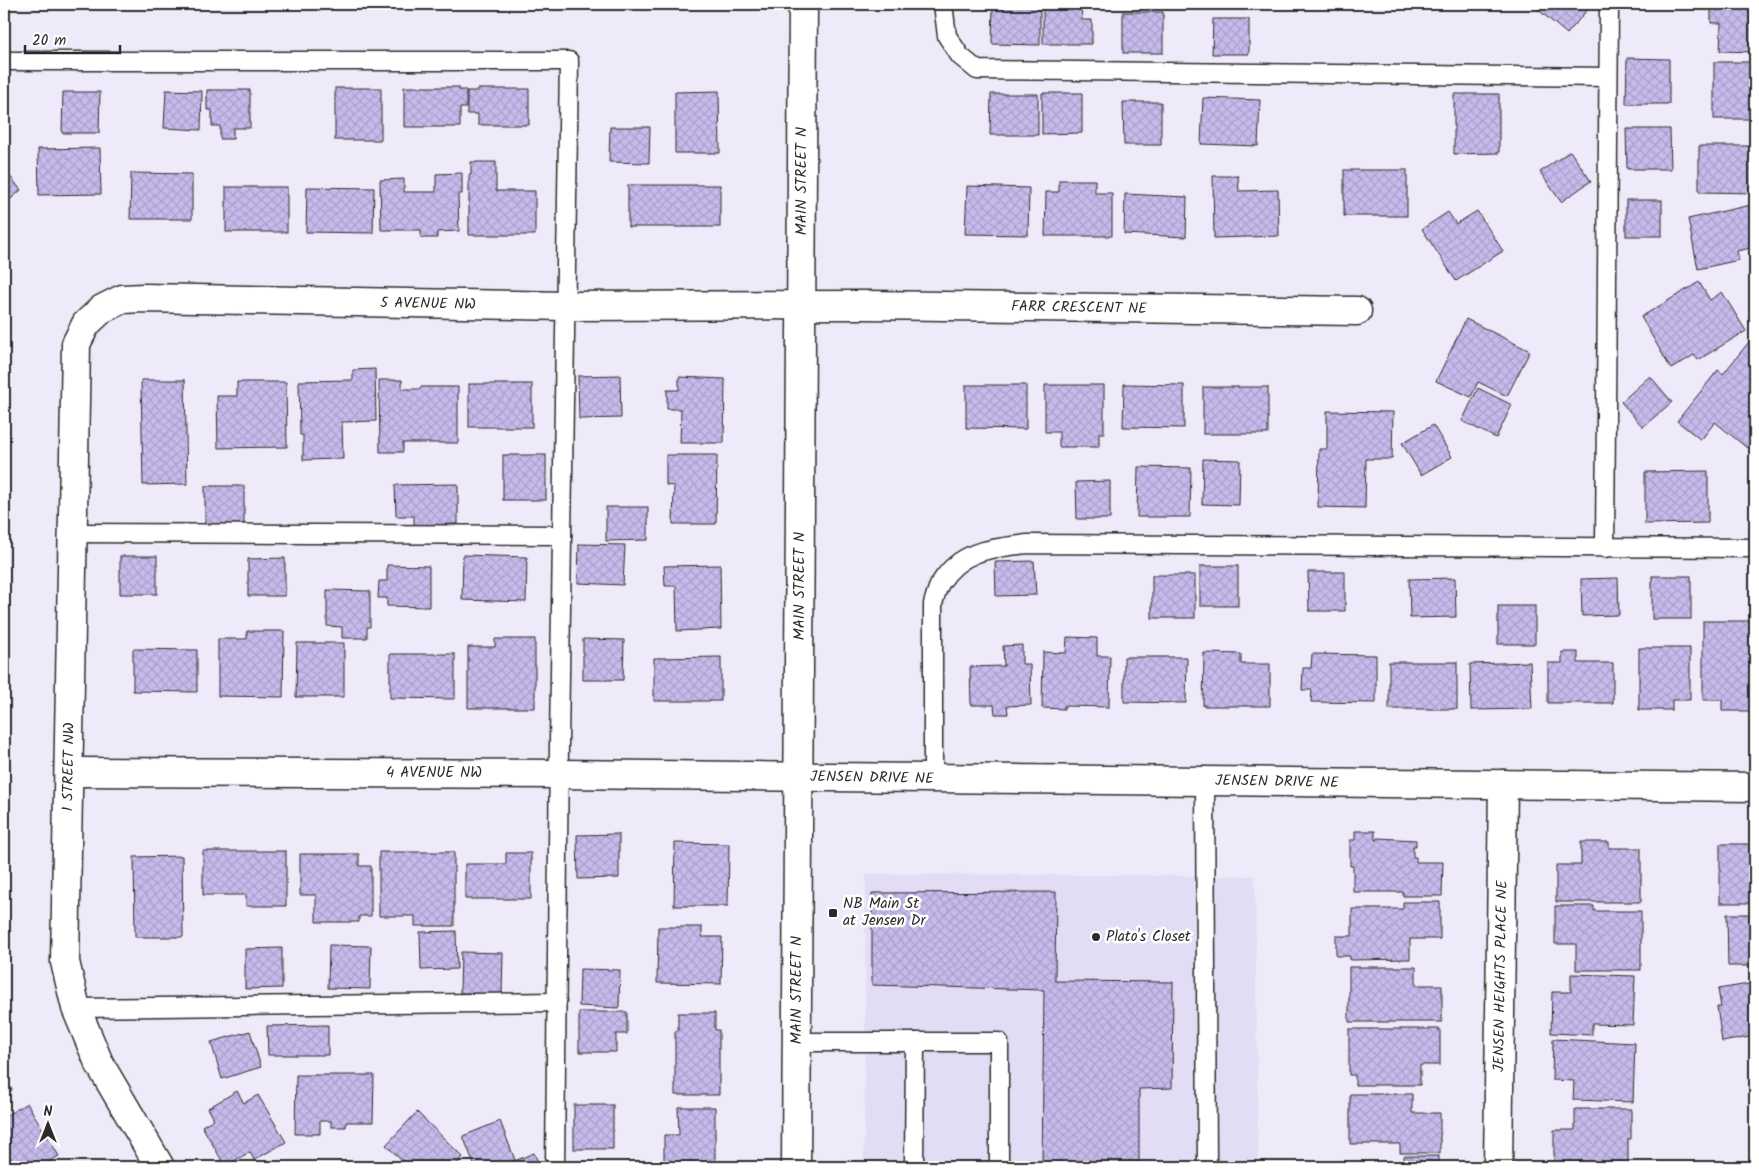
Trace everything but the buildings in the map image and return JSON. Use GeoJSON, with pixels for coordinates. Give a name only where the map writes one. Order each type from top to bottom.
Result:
{"type":"FeatureCollection","features":[{"type":"Feature","properties":{"kind":"street","name":"MAIN STREET N"},"geometry":{"type":"LineString","coordinates":[[796,1167],[803,4]]}},
{"type":"Feature","properties":{"kind":"street","name":"5 AVENUE NW"},"geometry":{"type":"LineString","coordinates":[[76,344],[86,324],[102,309],[122,299],[162,298],[566,306],[802,305]]}},
{"type":"Feature","properties":{"kind":"street","name":"FARR CRESCENT NE"},"geometry":{"type":"LineString","coordinates":[[802,305],[1357,311]]}},
{"type":"Feature","properties":{"kind":"street","name":"1 STREET NW"},"geometry":{"type":"LineString","coordinates":[[76,344],[65,962],[76,1008],[99,1063],[160,1167]]}},
{"type":"Feature","properties":{"kind":"street","name":"4 AVENUE NW"},"geometry":{"type":"LineString","coordinates":[[69,772],[798,777]]}},
{"type":"Feature","properties":{"kind":"street","name":"JENSEN DRIVE NE"},"geometry":{"type":"LineString","coordinates":[[798,777],[1755,787]]}},
{"type":"Feature","properties":{"kind":"street","name":"JENSEN HEIGHTS PLACE NE"},"geometry":{"type":"LineString","coordinates":[[1498,1167],[1503,784]]}},
{"type":"Feature","properties":{"kind":"lane"},"geometry":{"type":"LineString","coordinates":[[943,4],[947,36],[960,56],[977,70],[1608,77]]}},
{"type":"Feature","properties":{"kind":"lane"},"geometry":{"type":"LineString","coordinates":[[1605,548],[1609,4]]}},
{"type":"Feature","properties":{"kind":"lane"},"geometry":{"type":"LineString","coordinates":[[4,61],[569,61],[555,1167]]}},
{"type":"Feature","properties":{"kind":"lane"},"geometry":{"type":"LineString","coordinates":[[73,533],[562,536]]}},
{"type":"Feature","properties":{"kind":"lane"},"geometry":{"type":"LineString","coordinates":[[932,778],[932,604],[941,582],[963,559],[988,549],[1028,544],[1755,548]]}},
{"type":"Feature","properties":{"kind":"lane"},"geometry":{"type":"LineString","coordinates":[[1205,781],[1207,1167]]}},
{"type":"Feature","properties":{"kind":"lane"},"geometry":{"type":"LineString","coordinates":[[76,1008],[557,1002]]}},
{"type":"Feature","properties":{"kind":"lane"},"geometry":{"type":"LineString","coordinates":[[796,1042],[999,1042],[999,1167]]}},
{"type":"Feature","properties":{"kind":"lane"},"geometry":{"type":"LineString","coordinates":[[914,1167],[915,1042]]}},
{"type":"Feature","properties":{"kind":"shaded area"},"geometry":{"type":"Polygon","coordinates":[[[866,874],[1255,876],[1258,1167],[864,1167],[866,874]]]}},
{"type":"Feature","properties":{"kind":"place","name":"NB Main St at Jensen Dr"},"geometry":{"type":"Point","coordinates":[833,913]}},
{"type":"Feature","properties":{"kind":"place","name":"Plato's Closet"},"geometry":{"type":"Point","coordinates":[1096,937]}}]}
